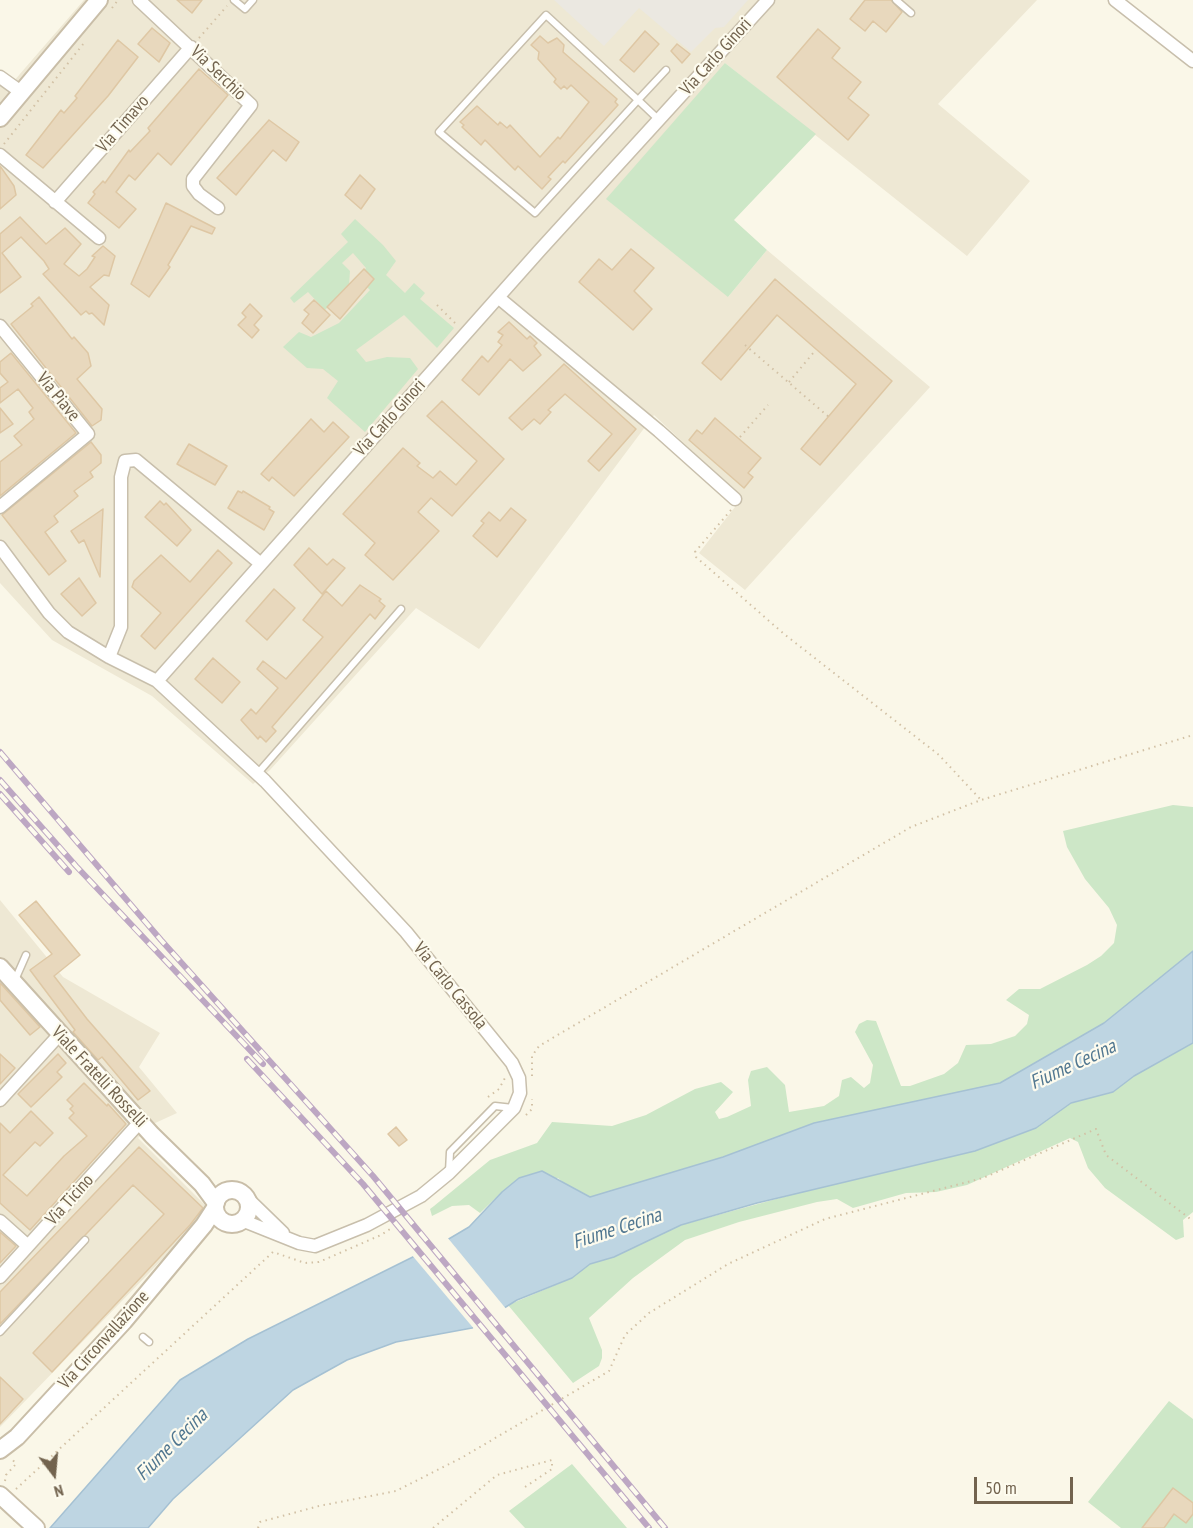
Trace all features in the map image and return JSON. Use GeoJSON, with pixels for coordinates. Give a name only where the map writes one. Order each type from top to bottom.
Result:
{"type":"FeatureCollection","features":[{"type":"Feature","properties":{"kind":"street","name":"Via Serchio"},"geometry":{"type":"LineString","coordinates":[[139,0],[251,105],[193,179],[193,186],[199,194],[218,208]]}},
{"type":"Feature","properties":{"kind":"street","name":"Via Carlo Ginori"},"geometry":{"type":"LineString","coordinates":[[157,681],[540,250],[768,0]]}},
{"type":"Feature","properties":{"kind":"street"},"geometry":{"type":"LineString","coordinates":[[1115,0],[1193,62]]}},
{"type":"Feature","properties":{"kind":"street"},"geometry":{"type":"LineString","coordinates":[[0,118],[21,92],[105,5]]}},
{"type":"Feature","properties":{"kind":"street","name":"Via Timavo"},"geometry":{"type":"LineString","coordinates":[[55,202],[191,47]]}},
{"type":"Feature","properties":{"kind":"street"},"geometry":{"type":"LineString","coordinates":[[0,77],[21,92]]}},
{"type":"Feature","properties":{"kind":"street"},"geometry":{"type":"LineString","coordinates":[[0,155],[99,238]]}},
{"type":"Feature","properties":{"kind":"street"},"geometry":{"type":"LineString","coordinates":[[499,298],[659,431],[735,499]]}},
{"type":"Feature","properties":{"kind":"street","name":"Via Piave"},"geometry":{"type":"LineString","coordinates":[[0,326],[88,434],[0,507]]}},
{"type":"Feature","properties":{"kind":"street"},"geometry":{"type":"LineString","coordinates":[[109,657],[121,627],[121,477],[125,461],[136,460],[261,564]]}},
{"type":"Feature","properties":{"kind":"street"},"geometry":{"type":"LineString","coordinates":[[0,547],[49,613],[68,632],[109,657],[157,681]]}},
{"type":"Feature","properties":{"kind":"street","name":"Via Carlo Cassola"},"geometry":{"type":"LineString","coordinates":[[157,681],[257,774],[406,932],[512,1063],[521,1085],[519,1112]]}},
{"type":"Feature","properties":{"kind":"street","name":"Viale Fratelli Rosselli"},"geometry":{"type":"LineString","coordinates":[[0,967],[59,1035],[140,1122],[202,1184],[219,1206]]}},
{"type":"Feature","properties":{"kind":"street"},"geometry":{"type":"LineString","coordinates":[[0,1100],[59,1035]]}},
{"type":"Feature","properties":{"kind":"street"},"geometry":{"type":"LineString","coordinates":[[249,1200],[249,1211],[244,1221],[315,1246],[367,1225],[421,1196],[519,1112]]}},
{"type":"Feature","properties":{"kind":"street","name":"Via Ticino"},"geometry":{"type":"LineString","coordinates":[[0,1277],[140,1122]]}},
{"type":"Feature","properties":{"kind":"street"},"geometry":{"type":"LineString","coordinates":[[219,1206],[241,1192],[286,1236]]}},
{"type":"Feature","properties":{"kind":"street","name":"Via Circonvallazione"},"geometry":{"type":"LineString","coordinates":[[2,1449],[124,1321],[219,1206],[233,1224],[244,1221]]}},
{"type":"Feature","properties":{"kind":"street"},"geometry":{"type":"LineString","coordinates":[[0,1221],[28,1246]]}},
{"type":"Feature","properties":{"kind":"street"},"geometry":{"type":"LineString","coordinates":[[7,1495],[36,1528]]}},
{"type":"Feature","properties":{"kind":"lane"},"geometry":{"type":"LineString","coordinates":[[233,0],[245,9],[253,0]]}},
{"type":"Feature","properties":{"kind":"lane"},"geometry":{"type":"LineString","coordinates":[[896,0],[911,13]]}},
{"type":"Feature","properties":{"kind":"lane"},"geometry":{"type":"LineString","coordinates":[[660,120],[638,100],[546,15],[439,132],[535,213],[638,100],[666,70]]}},
{"type":"Feature","properties":{"kind":"lane"},"geometry":{"type":"LineString","coordinates":[[257,774],[401,609]]}},
{"type":"Feature","properties":{"kind":"lane"},"geometry":{"type":"LineString","coordinates":[[14,983],[26,956]]}},
{"type":"Feature","properties":{"kind":"lane"},"geometry":{"type":"LineString","coordinates":[[0,1332],[85,1240]]}},
{"type":"Feature","properties":{"kind":"lane"},"geometry":{"type":"LineString","coordinates":[[143,1337],[149,1342]]}},
{"type":"Feature","properties":{"kind":"path"},"geometry":{"type":"LineString","coordinates":[[105,5],[118,0]]}},
{"type":"Feature","properties":{"kind":"path"},"geometry":{"type":"LineString","coordinates":[[191,47],[233,0]]}},
{"type":"Feature","properties":{"kind":"path"},"geometry":{"type":"LineString","coordinates":[[0,148],[89,37]]}},
{"type":"Feature","properties":{"kind":"path"},"geometry":{"type":"LineString","coordinates":[[437,305],[466,334]]}},
{"type":"Feature","properties":{"kind":"path"},"geometry":{"type":"LineString","coordinates":[[745,345],[830,418]]}},
{"type":"Feature","properties":{"kind":"path"},"geometry":{"type":"LineString","coordinates":[[789,383],[814,352]]}},
{"type":"Feature","properties":{"kind":"path"},"geometry":{"type":"LineString","coordinates":[[740,436],[768,405]]}},
{"type":"Feature","properties":{"kind":"path"},"geometry":{"type":"LineString","coordinates":[[735,499],[735,504],[695,552],[696,557],[784,634],[939,755],[981,800]]}},
{"type":"Feature","properties":{"kind":"path"},"geometry":{"type":"LineString","coordinates":[[532,1078],[532,1056],[538,1046],[854,858],[911,827],[981,800],[1193,735]]}},
{"type":"Feature","properties":{"kind":"path"},"geometry":{"type":"LineString","coordinates":[[519,1112],[532,1109],[532,1099]]}},
{"type":"Feature","properties":{"kind":"path"},"geometry":{"type":"LineString","coordinates":[[258,1528],[260,1522],[319,1506],[396,1491],[463,1457],[609,1371],[625,1335],[649,1313],[728,1264],[825,1219],[983,1178],[1096,1129],[1106,1155],[1193,1221]]}},
{"type":"Feature","properties":{"kind":"path"},"geometry":{"type":"LineString","coordinates":[[7,1495],[273,1252],[305,1263],[319,1262],[381,1235],[400,1222]]}},
{"type":"Feature","properties":{"kind":"path"},"geometry":{"type":"LineString","coordinates":[[2,1449],[16,1464],[6,1475],[7,1495]]}},
{"type":"Feature","properties":{"kind":"path"},"geometry":{"type":"LineString","coordinates":[[433,1528],[497,1476],[552,1460],[552,1469],[522,1489]]}},
{"type":"Feature","properties":{"kind":"shaded area"},"geometry":{"type":"Polygon","coordinates":[[[84,0],[1037,0],[938,104],[1030,181],[967,256],[725,63],[728,297],[767,250],[930,387],[745,590],[699,553],[742,498],[654,415],[479,649],[416,608],[270,770],[253,784],[152,696],[52,640],[0,583],[0,73],[13,82],[84,0]]]}},
{"type":"Feature","properties":{"kind":"shaded area"},"geometry":{"type":"Polygon","coordinates":[[[554,0],[748,0],[724,27],[715,28],[691,52],[639,8],[604,46],[554,0]]]}},
{"type":"Feature","properties":{"kind":"shaded area"},"geometry":{"type":"Polygon","coordinates":[[[0,900],[63,977],[160,1033],[139,1067],[177,1113],[153,1124],[138,1138],[210,1210],[0,1427],[0,900]]]}},
{"type":"Feature","properties":{"kind":"green space"},"geometry":{"type":"Polygon","coordinates":[[[725,63],[816,134],[734,220],[767,250],[728,297],[606,199],[725,63]]]}},
{"type":"Feature","properties":{"kind":"green space"},"geometry":{"type":"Polygon","coordinates":[[[355,219],[383,245],[396,261],[386,275],[405,293],[414,283],[425,293],[420,299],[454,328],[437,348],[404,315],[356,350],[366,362],[387,357],[410,358],[418,369],[365,432],[327,398],[338,381],[323,369],[307,368],[283,347],[299,332],[311,337],[339,323],[370,290],[359,279],[366,268],[353,253],[342,263],[350,271],[349,285],[325,310],[308,292],[294,303],[290,298],[348,242],[341,234],[355,219]]]}},
{"type":"Feature","properties":{"kind":"green space"},"geometry":{"type":"Polygon","coordinates":[[[1173,805],[1193,807],[1193,951],[1104,1023],[1000,1083],[814,1123],[723,1157],[590,1197],[571,1189],[558,1178],[502,1192],[480,1213],[469,1205],[452,1206],[432,1216],[430,1209],[490,1160],[537,1143],[552,1122],[612,1126],[646,1115],[695,1089],[721,1082],[733,1092],[715,1112],[719,1119],[727,1117],[751,1106],[748,1080],[751,1071],[767,1067],[785,1085],[789,1112],[824,1106],[839,1096],[842,1080],[851,1077],[864,1088],[870,1083],[873,1065],[855,1032],[859,1024],[867,1020],[876,1021],[901,1086],[910,1086],[944,1074],[958,1063],[966,1045],[991,1044],[1015,1036],[1027,1024],[1029,1015],[1006,1000],[1019,989],[1040,989],[1087,965],[1101,956],[1114,943],[1117,925],[1109,908],[1085,879],[1067,847],[1063,831],[1173,805]]]}},
{"type":"Feature","properties":{"kind":"green space"},"geometry":{"type":"Polygon","coordinates":[[[1193,1043],[1193,1212],[1183,1220],[1184,1237],[1176,1240],[1105,1188],[1088,1168],[1078,1142],[1070,1138],[967,1185],[936,1192],[906,1193],[853,1208],[837,1199],[817,1202],[739,1222],[685,1240],[633,1278],[589,1318],[602,1350],[602,1358],[599,1366],[573,1383],[508,1305],[572,1278],[590,1264],[614,1257],[681,1225],[1036,1128],[1071,1103],[1113,1092],[1134,1076],[1193,1043]]]}},
{"type":"Feature","properties":{"kind":"green space"},"geometry":{"type":"Polygon","coordinates":[[[1169,1401],[1193,1419],[1193,1528],[1121,1528],[1088,1502],[1169,1401]]]}},
{"type":"Feature","properties":{"kind":"green space"},"geometry":{"type":"Polygon","coordinates":[[[572,1464],[627,1528],[525,1528],[509,1511],[572,1464]]]}},
{"type":"Feature","properties":{"kind":"water","name":"Fiume Cecina"},"geometry":{"type":"Polygon","coordinates":[[[1193,951],[1193,1043],[1134,1076],[1113,1092],[1071,1103],[1036,1128],[975,1151],[757,1203],[681,1225],[614,1257],[590,1264],[572,1278],[517,1300],[472,1328],[396,1342],[347,1360],[293,1390],[173,1499],[148,1528],[50,1528],[180,1380],[248,1339],[469,1227],[502,1192],[519,1178],[542,1171],[590,1197],[723,1157],[814,1123],[1000,1083],[1104,1023],[1193,951]]]}},
{"type":"Feature","properties":{"kind":"pier"},"geometry":{"type":"Polygon","coordinates":[[[447,1237],[507,1310],[475,1330],[411,1254],[447,1237]]]}},
{"type":"Feature","properties":{"kind":"building"},"geometry":{"type":"Polygon","coordinates":[[[177,0],[202,0],[192,13],[177,0]]]}},
{"type":"Feature","properties":{"kind":"building"},"geometry":{"type":"Polygon","coordinates":[[[865,0],[891,0],[902,12],[886,32],[873,21],[865,31],[850,19],[865,0]]]}},
{"type":"Feature","properties":{"kind":"building"},"geometry":{"type":"Polygon","coordinates":[[[152,28],[170,43],[159,62],[138,44],[152,28]]]}},
{"type":"Feature","properties":{"kind":"building"},"geometry":{"type":"Polygon","coordinates":[[[818,29],[840,48],[832,58],[861,82],[848,98],[869,115],[848,140],[777,77],[818,29]]]}},
{"type":"Feature","properties":{"kind":"building"},"geometry":{"type":"Polygon","coordinates":[[[645,31],[659,44],[634,72],[620,60],[645,31]]]}},
{"type":"Feature","properties":{"kind":"building"},"geometry":{"type":"Polygon","coordinates":[[[540,36],[548,43],[557,38],[564,45],[563,52],[617,99],[615,102],[618,105],[565,163],[563,161],[548,177],[551,179],[542,189],[518,166],[515,170],[485,140],[481,145],[462,127],[464,125],[460,122],[477,106],[498,125],[500,122],[507,128],[510,125],[540,157],[558,137],[560,139],[589,102],[571,85],[567,89],[564,86],[561,89],[554,82],[556,79],[538,59],[539,52],[531,45],[540,36]]]}},
{"type":"Feature","properties":{"kind":"building"},"geometry":{"type":"Polygon","coordinates":[[[118,40],[138,57],[108,96],[43,168],[26,155],[61,110],[64,113],[77,98],[75,96],[118,40]]]}},
{"type":"Feature","properties":{"kind":"building"},"geometry":{"type":"Polygon","coordinates":[[[677,44],[690,54],[682,63],[671,51],[677,44]]]}},
{"type":"Feature","properties":{"kind":"building"},"geometry":{"type":"Polygon","coordinates":[[[199,69],[228,95],[171,165],[158,153],[135,180],[129,175],[116,192],[136,209],[119,228],[88,203],[95,194],[93,192],[103,181],[105,183],[129,150],[130,152],[150,131],[148,128],[199,69]]]}},
{"type":"Feature","properties":{"kind":"building"},"geometry":{"type":"Polygon","coordinates":[[[269,120],[299,142],[286,161],[273,150],[236,195],[217,178],[269,120]]]}},
{"type":"Feature","properties":{"kind":"building"},"geometry":{"type":"Polygon","coordinates":[[[0,166],[14,186],[16,195],[0,209],[0,166]]]}},
{"type":"Feature","properties":{"kind":"building"},"geometry":{"type":"Polygon","coordinates":[[[360,175],[375,189],[361,209],[345,195],[360,175]]]}},
{"type":"Feature","properties":{"kind":"building"},"geometry":{"type":"Polygon","coordinates":[[[166,203],[215,228],[212,234],[191,226],[168,265],[170,267],[149,297],[131,284],[166,203]]]}},
{"type":"Feature","properties":{"kind":"building"},"geometry":{"type":"Polygon","coordinates":[[[20,217],[46,244],[65,228],[81,244],[64,264],[79,276],[95,257],[92,256],[103,246],[115,256],[109,276],[104,275],[90,287],[109,305],[104,325],[92,313],[89,314],[86,311],[81,315],[43,274],[49,269],[21,237],[2,253],[21,277],[0,293],[0,234],[20,217]]]}},
{"type":"Feature","properties":{"kind":"building"},"geometry":{"type":"Polygon","coordinates":[[[631,249],[654,268],[634,291],[652,309],[633,330],[579,282],[599,259],[612,270],[631,249]]]}},
{"type":"Feature","properties":{"kind":"building"},"geometry":{"type":"Polygon","coordinates":[[[364,269],[374,279],[340,319],[327,307],[364,269]]]}},
{"type":"Feature","properties":{"kind":"building"},"geometry":{"type":"Polygon","coordinates":[[[775,279],[892,381],[820,465],[801,449],[856,384],[777,315],[721,380],[702,363],[775,279]]]}},
{"type":"Feature","properties":{"kind":"building"},"geometry":{"type":"Polygon","coordinates":[[[39,297],[72,339],[74,337],[88,353],[91,366],[77,379],[102,409],[101,420],[92,426],[11,324],[33,306],[31,304],[39,297]]]}},
{"type":"Feature","properties":{"kind":"building"},"geometry":{"type":"Polygon","coordinates":[[[314,300],[330,315],[313,333],[302,323],[309,314],[304,310],[314,300]]]}},
{"type":"Feature","properties":{"kind":"building"},"geometry":{"type":"Polygon","coordinates":[[[250,304],[262,316],[254,325],[259,330],[252,338],[238,325],[246,317],[242,313],[250,304]]]}},
{"type":"Feature","properties":{"kind":"building"},"geometry":{"type":"Polygon","coordinates":[[[509,322],[527,339],[530,336],[537,343],[534,346],[541,355],[523,371],[510,359],[479,395],[462,380],[482,356],[488,362],[502,345],[498,342],[503,335],[498,332],[509,322]]]}},
{"type":"Feature","properties":{"kind":"building"},"geometry":{"type":"Polygon","coordinates":[[[11,353],[76,433],[0,496],[0,462],[22,445],[14,436],[34,419],[29,412],[33,408],[18,389],[0,403],[0,388],[8,382],[0,373],[0,362],[11,353]]]}},
{"type":"Feature","properties":{"kind":"building"},"geometry":{"type":"Polygon","coordinates":[[[564,364],[636,429],[599,471],[588,461],[612,434],[565,394],[548,410],[551,412],[540,424],[534,419],[522,430],[509,418],[564,364]]]}},
{"type":"Feature","properties":{"kind":"building"},"geometry":{"type":"Polygon","coordinates":[[[442,401],[504,459],[452,516],[431,498],[418,512],[439,531],[393,580],[365,555],[375,543],[343,514],[403,448],[420,463],[417,466],[433,478],[440,471],[456,485],[477,461],[427,416],[442,401]]]}},
{"type":"Feature","properties":{"kind":"building"},"geometry":{"type":"Polygon","coordinates":[[[0,408],[13,424],[0,433],[0,408]]]}},
{"type":"Feature","properties":{"kind":"building"},"geometry":{"type":"Polygon","coordinates":[[[715,418],[761,458],[748,473],[753,477],[744,488],[689,440],[697,430],[702,434],[715,418]]]}},
{"type":"Feature","properties":{"kind":"building"},"geometry":{"type":"Polygon","coordinates":[[[311,419],[324,432],[333,422],[349,437],[294,496],[272,477],[269,481],[261,474],[311,419]]]}},
{"type":"Feature","properties":{"kind":"building"},"geometry":{"type":"Polygon","coordinates":[[[91,442],[101,455],[101,463],[90,472],[93,477],[74,491],[78,496],[54,516],[58,522],[45,532],[66,561],[49,575],[2,515],[91,442]]]}},
{"type":"Feature","properties":{"kind":"building"},"geometry":{"type":"Polygon","coordinates":[[[189,444],[227,466],[215,485],[177,464],[189,444]]]}},
{"type":"Feature","properties":{"kind":"building"},"geometry":{"type":"Polygon","coordinates":[[[238,491],[242,493],[243,491],[270,507],[269,509],[274,512],[264,530],[228,508],[238,491]]]}},
{"type":"Feature","properties":{"kind":"building"},"geometry":{"type":"Polygon","coordinates":[[[160,501],[164,505],[166,503],[191,530],[177,546],[145,517],[160,501]]]}},
{"type":"Feature","properties":{"kind":"building"},"geometry":{"type":"Polygon","coordinates":[[[511,508],[526,520],[497,557],[473,536],[484,523],[481,521],[489,512],[500,521],[511,508]]]}},
{"type":"Feature","properties":{"kind":"building"},"geometry":{"type":"Polygon","coordinates":[[[103,509],[100,577],[84,540],[79,543],[71,531],[103,509]]]}},
{"type":"Feature","properties":{"kind":"building"},"geometry":{"type":"Polygon","coordinates":[[[309,548],[327,565],[333,559],[345,568],[322,594],[294,565],[309,548]]]}},
{"type":"Feature","properties":{"kind":"building"},"geometry":{"type":"Polygon","coordinates":[[[218,550],[232,563],[155,649],[141,636],[161,613],[132,587],[134,581],[161,555],[190,582],[218,550]]]}},
{"type":"Feature","properties":{"kind":"building"},"geometry":{"type":"Polygon","coordinates":[[[79,578],[96,603],[82,616],[61,594],[79,578]]]}},
{"type":"Feature","properties":{"kind":"building"},"geometry":{"type":"Polygon","coordinates":[[[360,585],[381,599],[379,601],[385,606],[375,619],[370,614],[272,727],[276,731],[266,742],[260,736],[258,739],[241,720],[251,709],[256,714],[278,688],[257,669],[263,661],[286,679],[323,637],[303,620],[326,591],[342,606],[360,585]]]}},
{"type":"Feature","properties":{"kind":"building"},"geometry":{"type":"Polygon","coordinates":[[[274,589],[295,608],[267,640],[246,621],[274,589]]]}},
{"type":"Feature","properties":{"kind":"building"},"geometry":{"type":"Polygon","coordinates":[[[213,658],[240,682],[222,703],[195,679],[213,658]]]}},
{"type":"Feature","properties":{"kind":"building"},"geometry":{"type":"Polygon","coordinates":[[[36,901],[80,955],[54,976],[87,1019],[150,1091],[138,1100],[102,1057],[98,1060],[73,1032],[75,1030],[30,970],[52,954],[19,915],[36,901]]]}},
{"type":"Feature","properties":{"kind":"building"},"geometry":{"type":"Polygon","coordinates":[[[0,983],[40,1027],[30,1035],[0,1000],[0,983]]]}},
{"type":"Feature","properties":{"kind":"building"},"geometry":{"type":"Polygon","coordinates":[[[0,1054],[15,1068],[0,1084],[0,1054]]]}},
{"type":"Feature","properties":{"kind":"building"},"geometry":{"type":"Polygon","coordinates":[[[58,1054],[66,1063],[57,1072],[62,1077],[31,1107],[18,1094],[58,1054]]]}},
{"type":"Feature","properties":{"kind":"building"},"geometry":{"type":"Polygon","coordinates":[[[84,1083],[126,1124],[30,1230],[0,1203],[0,1123],[10,1133],[31,1111],[53,1133],[40,1146],[35,1142],[3,1175],[27,1196],[64,1156],[87,1136],[69,1118],[74,1113],[70,1109],[73,1106],[67,1100],[84,1083]]]}},
{"type":"Feature","properties":{"kind":"building"},"geometry":{"type":"Polygon","coordinates":[[[396,1127],[407,1140],[399,1146],[388,1134],[396,1127]]]}},
{"type":"Feature","properties":{"kind":"building"},"geometry":{"type":"Polygon","coordinates":[[[139,1147],[203,1208],[190,1225],[52,1372],[33,1353],[164,1214],[133,1185],[0,1324],[0,1292],[139,1147]]]}},
{"type":"Feature","properties":{"kind":"building"},"geometry":{"type":"Polygon","coordinates":[[[0,1232],[16,1246],[0,1263],[0,1232]]]}},
{"type":"Feature","properties":{"kind":"building"},"geometry":{"type":"Polygon","coordinates":[[[0,1377],[23,1399],[0,1424],[0,1377]]]}},
{"type":"Feature","properties":{"kind":"building"},"geometry":{"type":"Polygon","coordinates":[[[1173,1488],[1193,1503],[1193,1514],[1186,1523],[1174,1514],[1164,1528],[1142,1528],[1173,1488]]]}},
{"type":"Feature","properties":{"kind":"railway"},"geometry":{"type":"LineString","coordinates":[[0,752],[161,940],[373,1176],[665,1528]]}},
{"type":"Feature","properties":{"kind":"railway"},"geometry":{"type":"LineString","coordinates":[[0,780],[76,866],[263,1064]]}},
{"type":"Feature","properties":{"kind":"railway"},"geometry":{"type":"LineString","coordinates":[[0,794],[69,872]]}},
{"type":"Feature","properties":{"kind":"railway"},"geometry":{"type":"LineString","coordinates":[[247,1059],[363,1184],[649,1528]]}}]}
